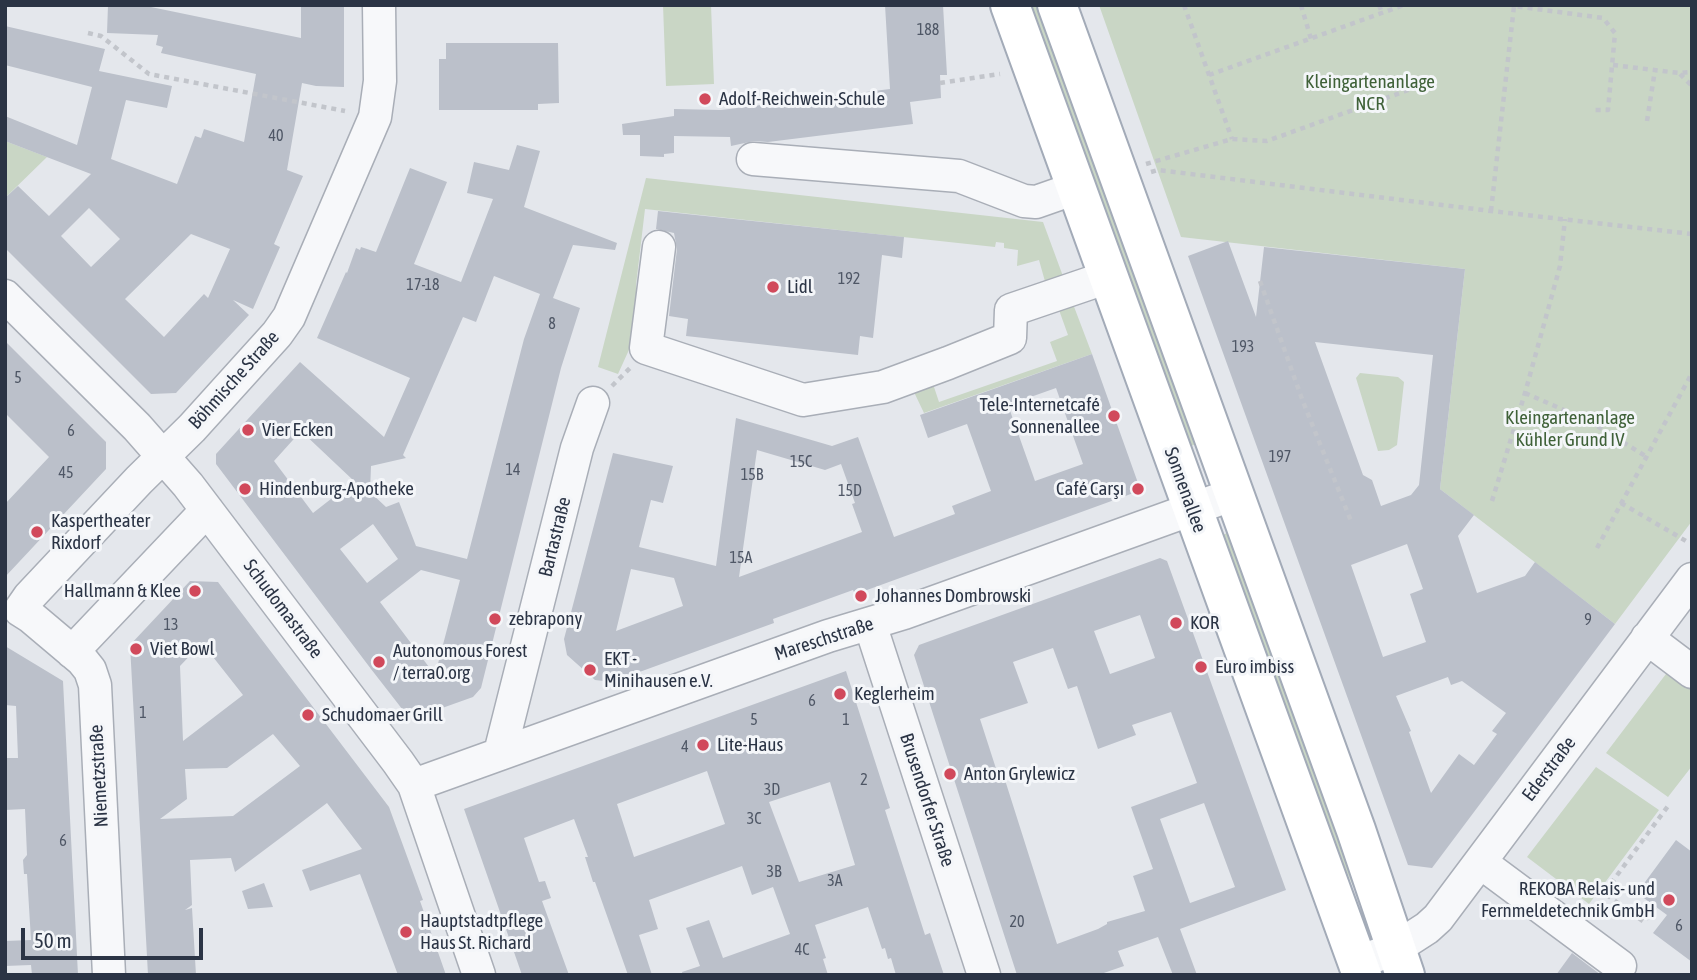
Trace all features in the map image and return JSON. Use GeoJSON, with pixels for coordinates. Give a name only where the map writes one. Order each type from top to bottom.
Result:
{"type":"FeatureCollection","features":[{"type":"Feature","properties":{"kind":"main road","name":"Sonnenallee"},"geometry":{"type":"LineString","coordinates":[[1010,5],[1360,969]]}},
{"type":"Feature","properties":{"kind":"main road"},"geometry":{"type":"LineString","coordinates":[[1057,5],[1401,961]]}},
{"type":"Feature","properties":{"kind":"street","name":"Böhmische Straße"},"geometry":{"type":"LineString","coordinates":[[13,611],[192,428],[277,334],[289,317],[375,117],[380,81],[379,5]]}},
{"type":"Feature","properties":{"kind":"street"},"geometry":{"type":"LineString","coordinates":[[753,159],[959,176],[1024,201],[1036,202],[1076,188]]}},
{"type":"Feature","properties":{"kind":"street"},"geometry":{"type":"LineString","coordinates":[[659,247],[646,348],[803,400],[883,387],[1010,338],[1011,310],[1108,277]]}},
{"type":"Feature","properties":{"kind":"street","name":"Schudomastraße"},"geometry":{"type":"LineString","coordinates":[[5,296],[137,426],[163,456],[207,510],[414,785],[479,975]]}},
{"type":"Feature","properties":{"kind":"street","name":"Bartastraße"},"geometry":{"type":"LineString","coordinates":[[500,753],[577,448],[593,403]]}},
{"type":"Feature","properties":{"kind":"street","name":"Mareschstraße"},"geometry":{"type":"LineString","coordinates":[[414,785],[1234,494]]}},
{"type":"Feature","properties":{"kind":"street"},"geometry":{"type":"LineString","coordinates":[[72,652],[207,510]]}},
{"type":"Feature","properties":{"kind":"street","name":"Ederstraße"},"geometry":{"type":"LineString","coordinates":[[1360,969],[1401,961],[1438,918],[1692,579]]}},
{"type":"Feature","properties":{"kind":"street","name":"Niemetzstraße"},"geometry":{"type":"LineString","coordinates":[[13,611],[31,617],[72,652],[90,670],[95,685],[109,975]]}},
{"type":"Feature","properties":{"kind":"street","name":"Brusendorfer Straße"},"geometry":{"type":"LineString","coordinates":[[870,624],[984,975]]}},
{"type":"Feature","properties":{"kind":"street"},"geometry":{"type":"LineString","coordinates":[[1647,638],[1692,672]]}},
{"type":"Feature","properties":{"kind":"street"},"geometry":{"type":"LineString","coordinates":[[1480,862],[1620,966]]}},
{"type":"Feature","properties":{"kind":"path"},"geometry":{"type":"LineString","coordinates":[[1184,5],[1232,139]]}},
{"type":"Feature","properties":{"kind":"path"},"geometry":{"type":"LineString","coordinates":[[1301,5],[1311,38]]}},
{"type":"Feature","properties":{"kind":"path"},"geometry":{"type":"LineString","coordinates":[[1380,5],[1382,13]]}},
{"type":"Feature","properties":{"kind":"path"},"geometry":{"type":"LineString","coordinates":[[1209,75],[1404,5]]}},
{"type":"Feature","properties":{"kind":"path"},"geometry":{"type":"LineString","coordinates":[[1491,211],[1514,6],[1603,18],[1615,33],[1608,110],[1594,110]]}},
{"type":"Feature","properties":{"kind":"path"},"geometry":{"type":"LineString","coordinates":[[88,33],[102,36],[149,74],[345,111]]}},
{"type":"Feature","properties":{"kind":"path"},"geometry":{"type":"LineString","coordinates":[[1613,65],[1679,73],[1692,72]]}},
{"type":"Feature","properties":{"kind":"path"},"geometry":{"type":"LineString","coordinates":[[1647,121],[1655,70]]}},
{"type":"Feature","properties":{"kind":"path"},"geometry":{"type":"LineString","coordinates":[[1679,73],[1692,83]]}},
{"type":"Feature","properties":{"kind":"path"},"geometry":{"type":"LineString","coordinates":[[940,83],[1000,74]]}},
{"type":"Feature","properties":{"kind":"path"},"geometry":{"type":"LineString","coordinates":[[1145,165],[1232,139],[1267,141],[1436,80]]}},
{"type":"Feature","properties":{"kind":"path"},"geometry":{"type":"LineString","coordinates":[[1148,174],[1158,170],[1692,233]]}},
{"type":"Feature","properties":{"kind":"path"},"geometry":{"type":"LineString","coordinates":[[1492,501],[1560,266],[1565,219]]}},
{"type":"Feature","properties":{"kind":"path"},"geometry":{"type":"LineString","coordinates":[[1260,281],[1302,399],[1351,522]]}},
{"type":"Feature","properties":{"kind":"path"},"geometry":{"type":"LineString","coordinates":[[593,403],[624,376],[646,348]]}},
{"type":"Feature","properties":{"kind":"path"},"geometry":{"type":"LineString","coordinates":[[1597,548],[1692,373]]}},
{"type":"Feature","properties":{"kind":"path"},"geometry":{"type":"LineString","coordinates":[[1525,393],[1589,421],[1647,457]]}},
{"type":"Feature","properties":{"kind":"path"},"geometry":{"type":"LineString","coordinates":[[1621,503],[1686,541]]}},
{"type":"Feature","properties":{"kind":"path"},"geometry":{"type":"LineString","coordinates":[[1655,906],[1644,922],[1604,893],[1668,806]]}},
{"type":"Feature","properties":{"kind":"green space"},"geometry":{"type":"Polygon","coordinates":[[[663,5],[711,5],[714,84],[666,86],[663,5]]]}},
{"type":"Feature","properties":{"kind":"green space"},"geometry":{"type":"Polygon","coordinates":[[[1024,5],[1038,5],[1202,442],[1185,448],[1024,5]]]}},
{"type":"Feature","properties":{"kind":"green space","name":"Kleingartenanlage Kühler Grund IV"},"geometry":{"type":"Polygon","coordinates":[[[1099,5],[1692,5],[1692,521],[1615,624],[1440,489],[1465,269],[1181,237],[1099,5]]]}},
{"type":"Feature","properties":{"kind":"green space"},"geometry":{"type":"Polygon","coordinates":[[[5,141],[47,157],[5,198],[5,141]]]}},
{"type":"Feature","properties":{"kind":"green space"},"geometry":{"type":"Polygon","coordinates":[[[646,178],[1043,222],[1064,279],[1046,285],[1039,260],[1017,266],[1018,250],[1004,248],[1004,243],[996,242],[995,247],[645,209],[636,285],[638,330],[618,374],[598,367],[646,178]]]}},
{"type":"Feature","properties":{"kind":"green space"},"geometry":{"type":"Polygon","coordinates":[[[1073,304],[1092,354],[924,413],[913,390],[933,384],[939,402],[1057,361],[1050,342],[1068,335],[1059,310],[1073,304]]]}},
{"type":"Feature","properties":{"kind":"green space"},"geometry":{"type":"Polygon","coordinates":[[[1360,373],[1398,377],[1404,382],[1397,445],[1389,450],[1378,451],[1356,378],[1360,373]]]}},
{"type":"Feature","properties":{"kind":"green space"},"geometry":{"type":"Polygon","coordinates":[[[1230,532],[1365,898],[1359,904],[1355,892],[1359,890],[1356,885],[1353,886],[1305,780],[1217,537],[1230,532]]]}},
{"type":"Feature","properties":{"kind":"green space"},"geometry":{"type":"Polygon","coordinates":[[[1669,670],[1692,686],[1692,766],[1668,797],[1606,753],[1669,670]]]}},
{"type":"Feature","properties":{"kind":"green space"},"geometry":{"type":"Polygon","coordinates":[[[1596,767],[1659,810],[1589,904],[1527,857],[1596,767]]]}},
{"type":"Feature","properties":{"kind":"building"},"geometry":{"type":"Polygon","coordinates":[[[108,5],[151,5],[301,38],[301,5],[344,5],[344,87],[302,83],[287,170],[303,176],[274,244],[280,247],[253,309],[233,300],[249,315],[176,393],[151,394],[5,248],[5,198],[18,186],[49,216],[91,174],[5,141],[5,116],[77,145],[92,87],[5,65],[5,26],[105,49],[99,71],[172,86],[167,108],[126,100],[111,159],[177,184],[195,136],[201,138],[204,129],[244,142],[256,74],[161,53],[163,47],[156,45],[158,35],[107,33],[108,5]],[[89,208],[61,236],[91,267],[120,239],[89,208]],[[191,234],[125,299],[164,337],[204,294],[208,298],[230,249],[191,234]]]}},
{"type":"Feature","properties":{"kind":"building"},"geometry":{"type":"Polygon","coordinates":[[[885,5],[943,5],[947,75],[940,75],[941,98],[910,102],[913,124],[768,142],[754,141],[731,146],[730,137],[674,136],[674,153],[664,154],[664,157],[640,156],[640,135],[623,135],[622,124],[674,116],[674,109],[721,110],[890,89],[885,5]]]}},
{"type":"Feature","properties":{"kind":"building"},"geometry":{"type":"Polygon","coordinates":[[[446,43],[558,43],[559,103],[538,104],[538,110],[439,110],[439,59],[446,59],[446,43]]]}},
{"type":"Feature","properties":{"kind":"building"},"geometry":{"type":"Polygon","coordinates":[[[517,145],[540,151],[524,207],[617,243],[615,250],[573,245],[553,298],[580,308],[561,368],[481,688],[473,697],[417,717],[406,714],[371,669],[216,464],[216,454],[300,362],[384,437],[410,378],[317,338],[356,248],[376,252],[410,168],[447,182],[414,264],[461,282],[493,199],[467,193],[474,162],[509,170],[517,145]],[[494,276],[476,322],[463,317],[403,455],[406,458],[371,466],[370,492],[386,507],[399,502],[416,546],[467,559],[524,339],[540,294],[494,276]],[[301,431],[274,461],[313,513],[354,481],[301,431]],[[373,524],[340,549],[367,583],[398,559],[373,524]],[[421,570],[380,602],[435,675],[460,580],[421,570]]]}},
{"type":"Feature","properties":{"kind":"building","name":"Lidl"},"geometry":{"type":"Polygon","coordinates":[[[658,211],[904,237],[902,258],[882,255],[873,338],[860,336],[858,355],[686,336],[688,319],[669,316],[677,249],[674,233],[656,229],[658,211]]]}},
{"type":"Feature","properties":{"kind":"building"},"geometry":{"type":"Polygon","coordinates":[[[1228,241],[1256,317],[1264,247],[1465,269],[1440,489],[1474,515],[1458,536],[1477,593],[1525,576],[1535,562],[1615,624],[1432,868],[1408,865],[1188,256],[1228,241]],[[1315,342],[1363,475],[1372,480],[1381,506],[1411,495],[1419,485],[1433,355],[1315,342]],[[1407,544],[1351,565],[1383,657],[1426,642],[1410,594],[1423,589],[1407,544]],[[1448,677],[1396,696],[1411,731],[1409,732],[1431,793],[1459,754],[1474,765],[1497,734],[1492,731],[1506,713],[1462,681],[1451,685],[1448,677]]]}},
{"type":"Feature","properties":{"kind":"building"},"geometry":{"type":"Polygon","coordinates":[[[5,341],[106,442],[106,469],[5,577],[5,504],[49,457],[5,413],[5,341]]]}},
{"type":"Feature","properties":{"kind":"building"},"geometry":{"type":"Polygon","coordinates":[[[1092,354],[1139,491],[867,590],[855,594],[853,590],[795,611],[773,619],[774,623],[612,682],[595,680],[567,655],[564,639],[613,453],[673,466],[663,503],[651,500],[639,547],[716,566],[736,418],[832,446],[858,437],[894,537],[955,514],[952,506],[991,491],[967,424],[928,438],[920,415],[1092,354]],[[1056,388],[1008,405],[1035,481],[1083,464],[1056,388]],[[757,450],[739,577],[862,532],[841,464],[825,470],[757,450]],[[631,569],[616,631],[683,606],[674,578],[631,569]]]}},
{"type":"Feature","properties":{"kind":"building"},"geometry":{"type":"Polygon","coordinates":[[[1160,558],[1167,561],[1286,890],[1180,929],[1197,975],[1173,975],[1158,937],[1118,951],[1124,966],[1098,975],[1017,975],[914,655],[919,645],[1160,558]],[[1140,615],[1094,631],[1110,674],[1155,658],[1140,615]],[[1053,648],[1013,662],[1028,703],[980,719],[1000,781],[1005,780],[1057,944],[1098,929],[1107,922],[1145,911],[1133,876],[1153,869],[1131,807],[1197,783],[1171,712],[1132,725],[1136,735],[1098,749],[1077,686],[1068,689],[1053,648]],[[1204,803],[1160,819],[1190,903],[1235,887],[1204,803]]]}},
{"type":"Feature","properties":{"kind":"building"},"geometry":{"type":"Polygon","coordinates":[[[190,581],[218,582],[389,807],[423,900],[420,901],[446,975],[398,975],[360,874],[310,891],[302,870],[362,849],[327,803],[235,872],[231,858],[190,860],[192,905],[185,910],[192,908],[196,975],[148,975],[130,645],[190,581]],[[202,643],[180,666],[183,741],[243,695],[202,643]],[[273,734],[227,768],[185,769],[187,799],[160,819],[233,816],[300,766],[273,734]]]}},
{"type":"Feature","properties":{"kind":"building"},"geometry":{"type":"Polygon","coordinates":[[[5,646],[63,681],[78,975],[32,975],[31,965],[5,966],[5,941],[31,940],[27,874],[24,874],[23,860],[27,855],[25,809],[5,810],[5,758],[18,758],[16,706],[5,705],[5,646]]]}},
{"type":"Feature","properties":{"kind":"building"},"geometry":{"type":"Polygon","coordinates":[[[846,671],[890,808],[885,810],[925,935],[930,933],[944,975],[896,975],[891,958],[888,959],[885,948],[882,949],[868,907],[815,925],[826,958],[823,959],[828,975],[683,975],[682,972],[700,966],[686,928],[709,920],[723,958],[790,934],[773,887],[752,895],[742,866],[649,900],[658,929],[639,935],[652,975],[628,975],[593,882],[585,857],[588,857],[574,819],[524,838],[539,882],[545,881],[551,898],[542,901],[569,975],[522,975],[464,809],[846,671]],[[707,771],[617,804],[634,857],[725,824],[707,771]],[[830,782],[769,802],[799,882],[855,865],[830,782]]]}},
{"type":"Feature","properties":{"kind":"building","name":"REKOBA Relais- und Fernmeldetechnik GmbH"},"geometry":{"type":"Polygon","coordinates":[[[1676,840],[1692,852],[1692,962],[1653,933],[1667,915],[1637,893],[1676,840]]]}},
{"type":"Feature","properties":{"kind":"building"},"geometry":{"type":"Polygon","coordinates":[[[264,883],[273,907],[248,909],[242,891],[264,883]]]}},
{"type":"Feature","properties":{"kind":"building"},"geometry":{"type":"Polygon","coordinates":[[[1572,953],[1601,975],[1556,975],[1572,953]]]}},
{"type":"Feature","properties":{"kind":"place","name":"Adolf-Reichwein-Schule"},"geometry":{"type":"Point","coordinates":[705,99]}},
{"type":"Feature","properties":{"kind":"place","name":"Lidl"},"geometry":{"type":"Point","coordinates":[773,287]}},
{"type":"Feature","properties":{"kind":"place","name":"Tele-Internetcafé Sonnenallee"},"geometry":{"type":"Point","coordinates":[1114,416]}},
{"type":"Feature","properties":{"kind":"place","name":"Vier Ecken"},"geometry":{"type":"Point","coordinates":[248,430]}},
{"type":"Feature","properties":{"kind":"place","name":"Hindenburg-Apotheke"},"geometry":{"type":"Point","coordinates":[245,489]}},
{"type":"Feature","properties":{"kind":"place","name":"Café Carşı"},"geometry":{"type":"Point","coordinates":[1138,489]}},
{"type":"Feature","properties":{"kind":"place","name":"Kaspertheater Rixdorf"},"geometry":{"type":"Point","coordinates":[37,532]}},
{"type":"Feature","properties":{"kind":"place","name":"Hallmann & Klee"},"geometry":{"type":"Point","coordinates":[195,591]}},
{"type":"Feature","properties":{"kind":"place","name":"Johannes Dombrowski"},"geometry":{"type":"Point","coordinates":[861,596]}},
{"type":"Feature","properties":{"kind":"place","name":"zebrapony"},"geometry":{"type":"Point","coordinates":[495,619]}},
{"type":"Feature","properties":{"kind":"place","name":"KOR"},"geometry":{"type":"Point","coordinates":[1176,623]}},
{"type":"Feature","properties":{"kind":"place","name":"Viet Bowl"},"geometry":{"type":"Point","coordinates":[136,649]}},
{"type":"Feature","properties":{"kind":"place","name":"Autonomous Forest / terra0.org"},"geometry":{"type":"Point","coordinates":[379,662]}},
{"type":"Feature","properties":{"kind":"place","name":"Euro imbiss"},"geometry":{"type":"Point","coordinates":[1201,667]}},
{"type":"Feature","properties":{"kind":"place","name":"EKT - Minihausen e.V."},"geometry":{"type":"Point","coordinates":[590,670]}},
{"type":"Feature","properties":{"kind":"place","name":"Keglerheim"},"geometry":{"type":"Point","coordinates":[840,694]}},
{"type":"Feature","properties":{"kind":"place","name":"Schudomaer Grill"},"geometry":{"type":"Point","coordinates":[308,715]}},
{"type":"Feature","properties":{"kind":"place","name":"Lite-Haus"},"geometry":{"type":"Point","coordinates":[703,745]}},
{"type":"Feature","properties":{"kind":"place","name":"Anton Grylewicz"},"geometry":{"type":"Point","coordinates":[950,774]}},
{"type":"Feature","properties":{"kind":"place","name":"REKOBA Relais- und Fernmeldetechnik GmbH"},"geometry":{"type":"Point","coordinates":[1669,900]}},
{"type":"Feature","properties":{"kind":"place","name":"Hauptstadtpflege Haus St. Richard"},"geometry":{"type":"Point","coordinates":[406,932]}},
{"type":"Feature","properties":{"kind":"park label","name":"Kleingartenanlage NCR"},"geometry":{"type":"Point","coordinates":[1370,93]}}]}
